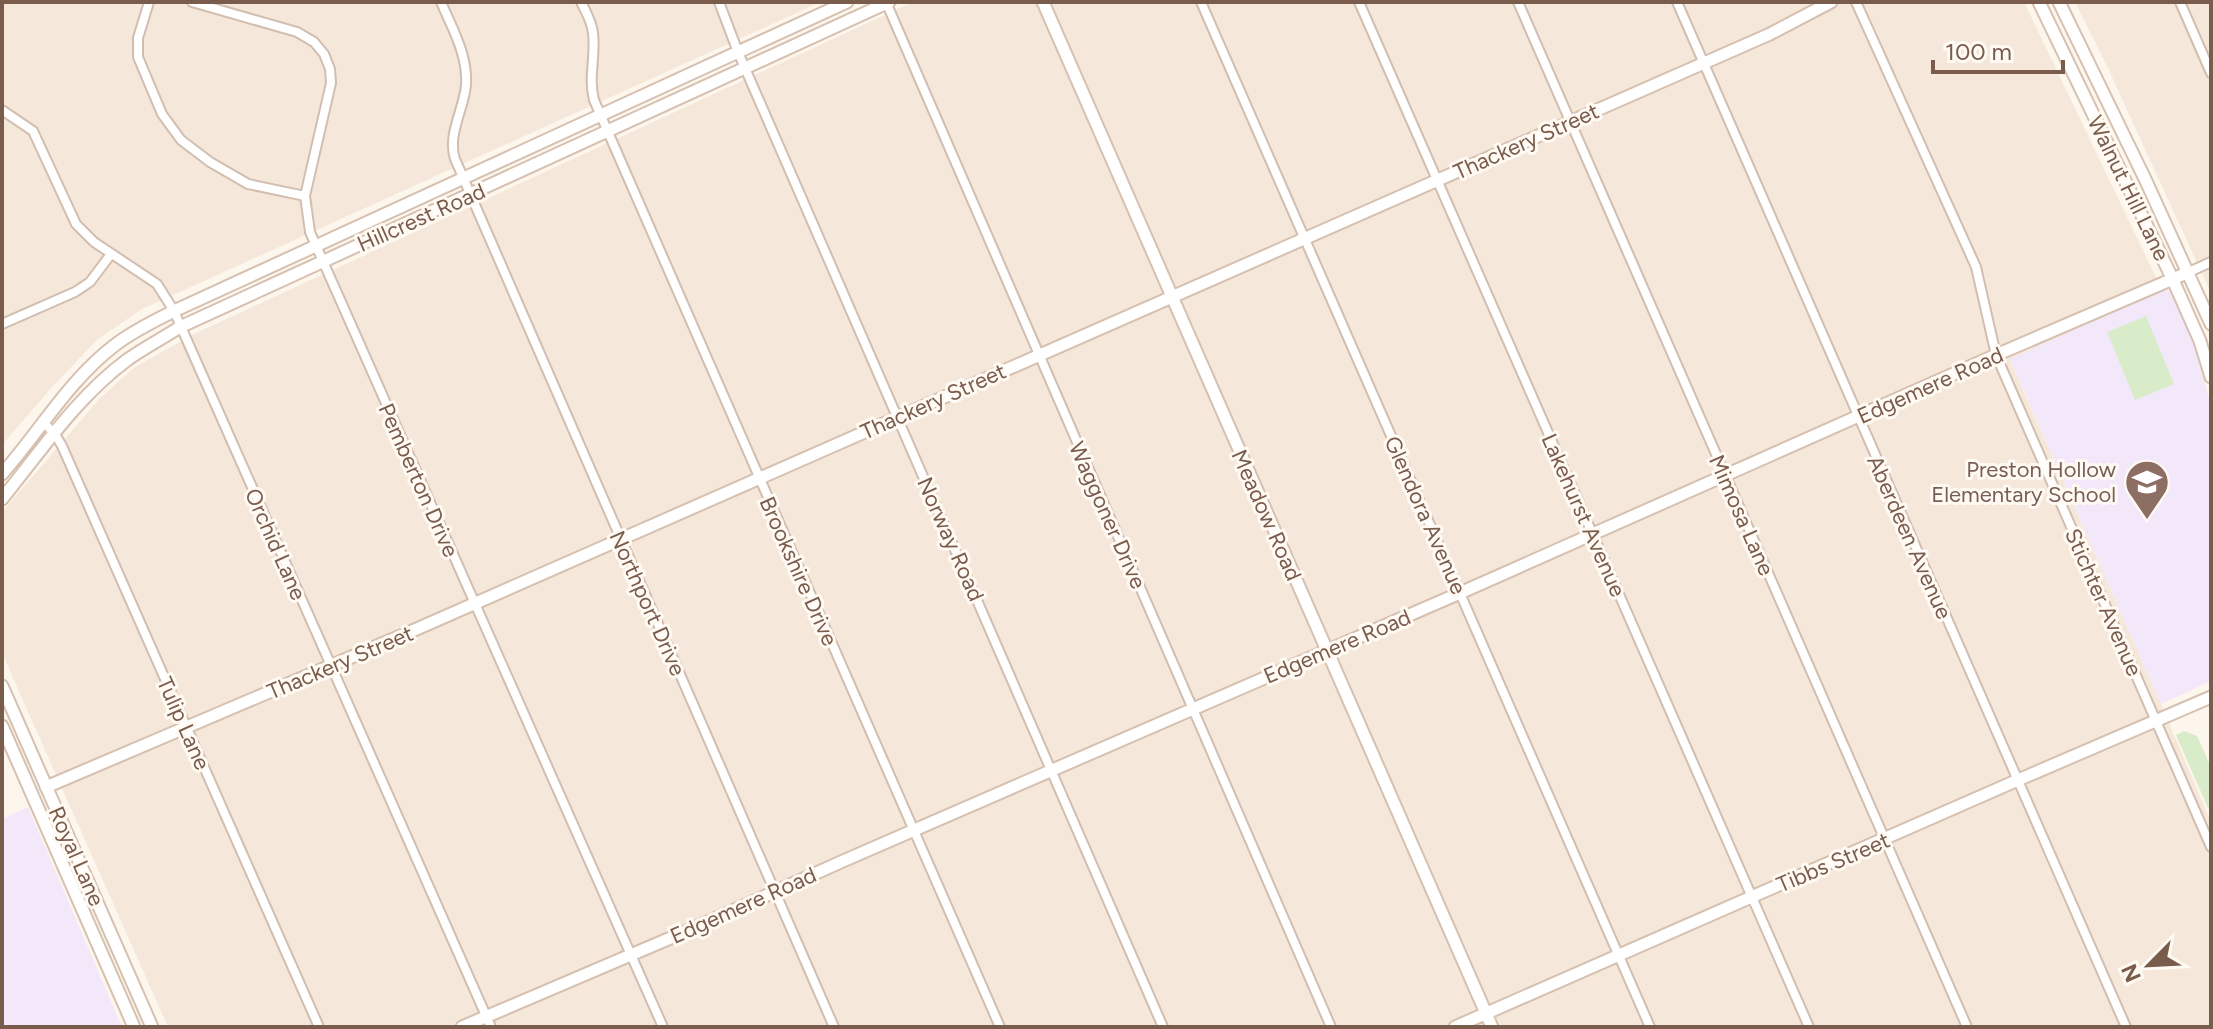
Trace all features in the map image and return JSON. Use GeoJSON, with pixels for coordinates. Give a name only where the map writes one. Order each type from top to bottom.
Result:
{"type":"FeatureCollection","features":[{"type":"Feature","properties":{"kind":"street"},"geometry":{"type":"LineString","coordinates":[[149,2],[139,29],[138,57],[162,114],[181,140],[210,162],[248,184],[305,196]]}},
{"type":"Feature","properties":{"kind":"street","name":"Pemberton Drive"},"geometry":{"type":"LineString","coordinates":[[192,2],[297,32],[314,42],[324,54],[331,83],[305,196],[315,246],[663,1027]]}},
{"type":"Feature","properties":{"kind":"street"},"geometry":{"type":"LineString","coordinates":[[441,2],[463,56],[466,87],[452,144],[463,178]]}},
{"type":"Feature","properties":{"kind":"street","name":"Brookshire Drive"},"geometry":{"type":"LineString","coordinates":[[581,2],[594,35],[590,82],[594,100],[1000,1027]]}},
{"type":"Feature","properties":{"kind":"street","name":"Norway Road"},"geometry":{"type":"LineString","coordinates":[[719,2],[738,52],[1163,1027]]}},
{"type":"Feature","properties":{"kind":"street","name":"Hillcrest Road"},"geometry":{"type":"LineString","coordinates":[[2,474],[80,378],[115,344],[174,311],[847,2]]}},
{"type":"Feature","properties":{"kind":"street","name":"Hillcrest Road"},"geometry":{"type":"LineString","coordinates":[[2,499],[84,400],[127,359],[180,327],[887,2]]}},
{"type":"Feature","properties":{"kind":"street","name":"Waggoner Drive"},"geometry":{"type":"LineString","coordinates":[[887,2],[1331,1027]]}},
{"type":"Feature","properties":{"kind":"street","name":"Meadow Road"},"geometry":{"type":"LineString","coordinates":[[1043,2],[1492,1027]]}},
{"type":"Feature","properties":{"kind":"street","name":"Glendora Avenue"},"geometry":{"type":"LineString","coordinates":[[1201,2],[1650,1027]]}},
{"type":"Feature","properties":{"kind":"street","name":"Lakehurst Avenue"},"geometry":{"type":"LineString","coordinates":[[1359,2],[1809,1027]]}},
{"type":"Feature","properties":{"kind":"street","name":"Mimosa Lane"},"geometry":{"type":"LineString","coordinates":[[1518,2],[1967,1027]]}},
{"type":"Feature","properties":{"kind":"street","name":"Aberdeen Avenue"},"geometry":{"type":"LineString","coordinates":[[1677,2],[2126,1027]]}},
{"type":"Feature","properties":{"kind":"street","name":"Thackery Street"},"geometry":{"type":"LineString","coordinates":[[31,793],[330,666],[1704,63],[1793,23],[1831,2]]}},
{"type":"Feature","properties":{"kind":"street","name":"Stichter Avenue"},"geometry":{"type":"LineString","coordinates":[[1856,2],[1976,267],[1996,355],[2211,847]]}},
{"type":"Feature","properties":{"kind":"street","name":"Walnut Hill Lane"},"geometry":{"type":"LineString","coordinates":[[2039,2],[2173,280],[2200,341],[2211,377]]}},
{"type":"Feature","properties":{"kind":"street","name":"Walnut Hill Lane"},"geometry":{"type":"LineString","coordinates":[[2059,2],[2211,324]]}},
{"type":"Feature","properties":{"kind":"street"},"geometry":{"type":"LineString","coordinates":[[2180,2],[2211,73]]}},
{"type":"Feature","properties":{"kind":"street","name":"Orchid Lane"},"geometry":{"type":"LineString","coordinates":[[2,110],[33,131],[76,224],[88,238],[157,284],[174,311],[488,1022]]}},
{"type":"Feature","properties":{"kind":"street","name":"Northport Drive"},"geometry":{"type":"LineString","coordinates":[[463,178],[834,1027]]}},
{"type":"Feature","properties":{"kind":"street"},"geometry":{"type":"LineString","coordinates":[[2,324],[75,292],[90,282],[111,254]]}},
{"type":"Feature","properties":{"kind":"street","name":"Edgemere Road"},"geometry":{"type":"LineString","coordinates":[[462,1027],[488,1022],[630,955],[2211,262]]}},
{"type":"Feature","properties":{"kind":"street","name":"Tulip Lane"},"geometry":{"type":"LineString","coordinates":[[43,422],[62,446],[319,1027]]}},
{"type":"Feature","properties":{"kind":"street","name":"Royal Lane"},"geometry":{"type":"LineString","coordinates":[[2,686],[152,1027]]}},
{"type":"Feature","properties":{"kind":"street","name":"Tibbs Street"},"geometry":{"type":"LineString","coordinates":[[1455,1027],[2211,697]]}},
{"type":"Feature","properties":{"kind":"street","name":"Royal Lane"},"geometry":{"type":"LineString","coordinates":[[2,726],[134,1027]]}},
{"type":"Feature","properties":{"kind":"street"},"geometry":{"type":"LineString","coordinates":[[105,962],[121,955]]}},
{"type":"Feature","properties":{"kind":"shaded area"},"geometry":{"type":"Polygon","coordinates":[[[2,2],[821,2],[142,309],[98,339],[2,445],[2,2]]]}},
{"type":"Feature","properties":{"kind":"shaded area"},"geometry":{"type":"Polygon","coordinates":[[[913,2],[2024,2],[2162,290],[2010,360],[2211,822],[2211,1027],[168,1027],[2,653],[2,512],[100,398],[135,367],[194,334],[913,2]]]}},
{"type":"Feature","properties":{"kind":"shaded area"},"geometry":{"type":"Polygon","coordinates":[[[2075,2],[2211,2],[2211,293],[2105,62],[2075,2]]]}},
{"type":"Feature","properties":{"kind":"shaded area","name":"Preston Hollow Elementary School"},"geometry":{"type":"Polygon","coordinates":[[[2162,290],[2170,291],[2189,331],[2211,404],[2211,681],[2161,704],[2010,359],[2162,290]]]}},
{"type":"Feature","properties":{"kind":"shaded area"},"geometry":{"type":"Polygon","coordinates":[[[28,807],[122,1027],[2,1027],[2,819],[28,807]]]}},
{"type":"Feature","properties":{"kind":"green space"},"geometry":{"type":"Polygon","coordinates":[[[2146,316],[2174,384],[2135,400],[2107,332],[2146,316]]]}},
{"type":"Feature","properties":{"kind":"green space"},"geometry":{"type":"Polygon","coordinates":[[[2184,731],[2197,736],[2211,767],[2211,807],[2208,808],[2176,735],[2184,731]]]}},
{"type":"Feature","properties":{"kind":"place","name":"Preston Hollow Elementary School"},"geometry":{"type":"Point","coordinates":[2147,521]}}]}
